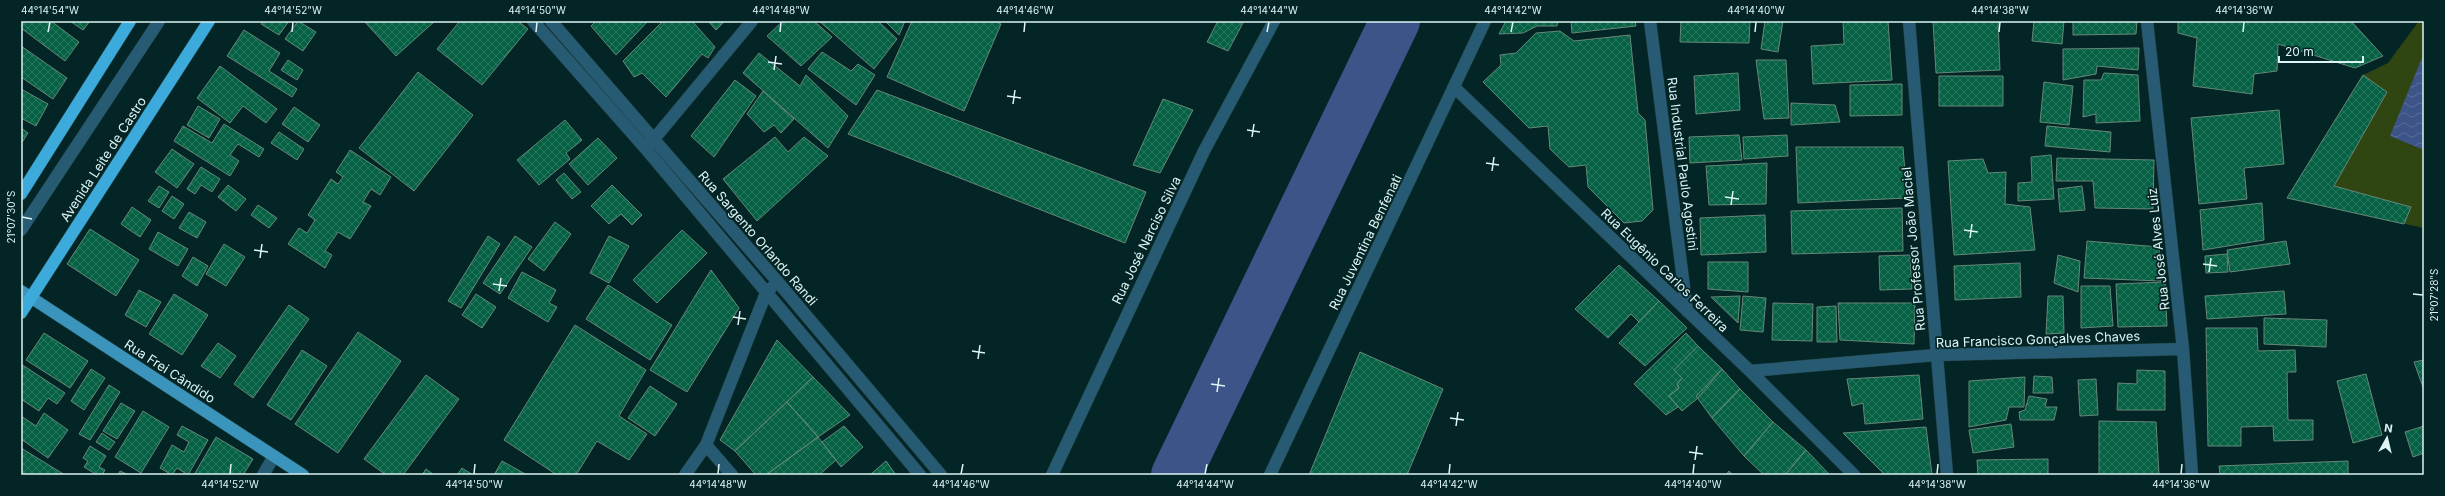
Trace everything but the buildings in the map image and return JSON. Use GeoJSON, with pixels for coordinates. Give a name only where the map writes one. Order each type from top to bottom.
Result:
{"type":"FeatureCollection","features":[{"type":"Feature","properties":{"kind":"highway"},"geometry":{"type":"LineString","coordinates":[[21,194],[130,21]]}},
{"type":"Feature","properties":{"kind":"highway","name":"Avenida Leite de Castro"},"geometry":{"type":"LineString","coordinates":[[21,313],[26,294],[208,21]]}},
{"type":"Feature","properties":{"kind":"main road","name":"Rua Frei Cândido"},"geometry":{"type":"LineString","coordinates":[[26,294],[303,475]]}},
{"type":"Feature","properties":{"kind":"street"},"geometry":{"type":"LineString","coordinates":[[21,230],[159,21]]}},
{"type":"Feature","properties":{"kind":"street","name":"Rua Sargento Orlando Randi"},"geometry":{"type":"LineString","coordinates":[[533,21],[646,149],[920,475]]}},
{"type":"Feature","properties":{"kind":"street","name":"Rua Sargento Orlando Randi"},"geometry":{"type":"LineString","coordinates":[[551,21],[777,281],[940,475]]}},
{"type":"Feature","properties":{"kind":"street"},"geometry":{"type":"LineString","coordinates":[[646,149],[653,138],[752,21]]}},
{"type":"Feature","properties":{"kind":"street","name":"Rua José Narciso Silva"},"geometry":{"type":"LineString","coordinates":[[1052,475],[1204,150],[1274,21]]}},
{"type":"Feature","properties":{"kind":"street","name":"Rua Juventina Benfenati"},"geometry":{"type":"LineString","coordinates":[[1270,475],[1455,88],[1485,21]]}},
{"type":"Feature","properties":{"kind":"street","name":"Rua Industrial Paulo Agostini"},"geometry":{"type":"LineString","coordinates":[[1650,21],[1687,311]]}},
{"type":"Feature","properties":{"kind":"street","name":"Rua Professor João Maciel"},"geometry":{"type":"LineString","coordinates":[[1909,21],[1947,475]]}},
{"type":"Feature","properties":{"kind":"street","name":"Rua José Alves Luiz"},"geometry":{"type":"LineString","coordinates":[[2147,21],[2183,349],[2192,475]]}},
{"type":"Feature","properties":{"kind":"street","name":"Rua Eugênio Carlos Ferreira"},"geometry":{"type":"LineString","coordinates":[[1455,88],[1750,371],[1854,475]]}},
{"type":"Feature","properties":{"kind":"street"},"geometry":{"type":"LineString","coordinates":[[685,475],[706,445],[766,293],[777,281]]}},
{"type":"Feature","properties":{"kind":"street","name":"Rua Francisco Gonçalves Chaves"},"geometry":{"type":"LineString","coordinates":[[1750,371],[1936,355],[2183,349]]}},
{"type":"Feature","properties":{"kind":"street"},"geometry":{"type":"LineString","coordinates":[[706,445],[732,475]]}},
{"type":"Feature","properties":{"kind":"street"},"geometry":{"type":"LineString","coordinates":[[263,475],[274,456]]}},
{"type":"Feature","properties":{"kind":"green space"},"geometry":{"type":"Polygon","coordinates":[[[2419,21],[2424,21],[2424,228],[2287,198],[2363,75],[2388,63],[2419,21]]]}},
{"type":"Feature","properties":{"kind":"water"},"geometry":{"type":"Polygon","coordinates":[[[2424,53],[2424,150],[2390,136],[2424,53]]]}},
{"type":"Feature","properties":{"kind":"waterway"},"geometry":{"type":"LineString","coordinates":[[1176,475],[1395,21]]}}]}
